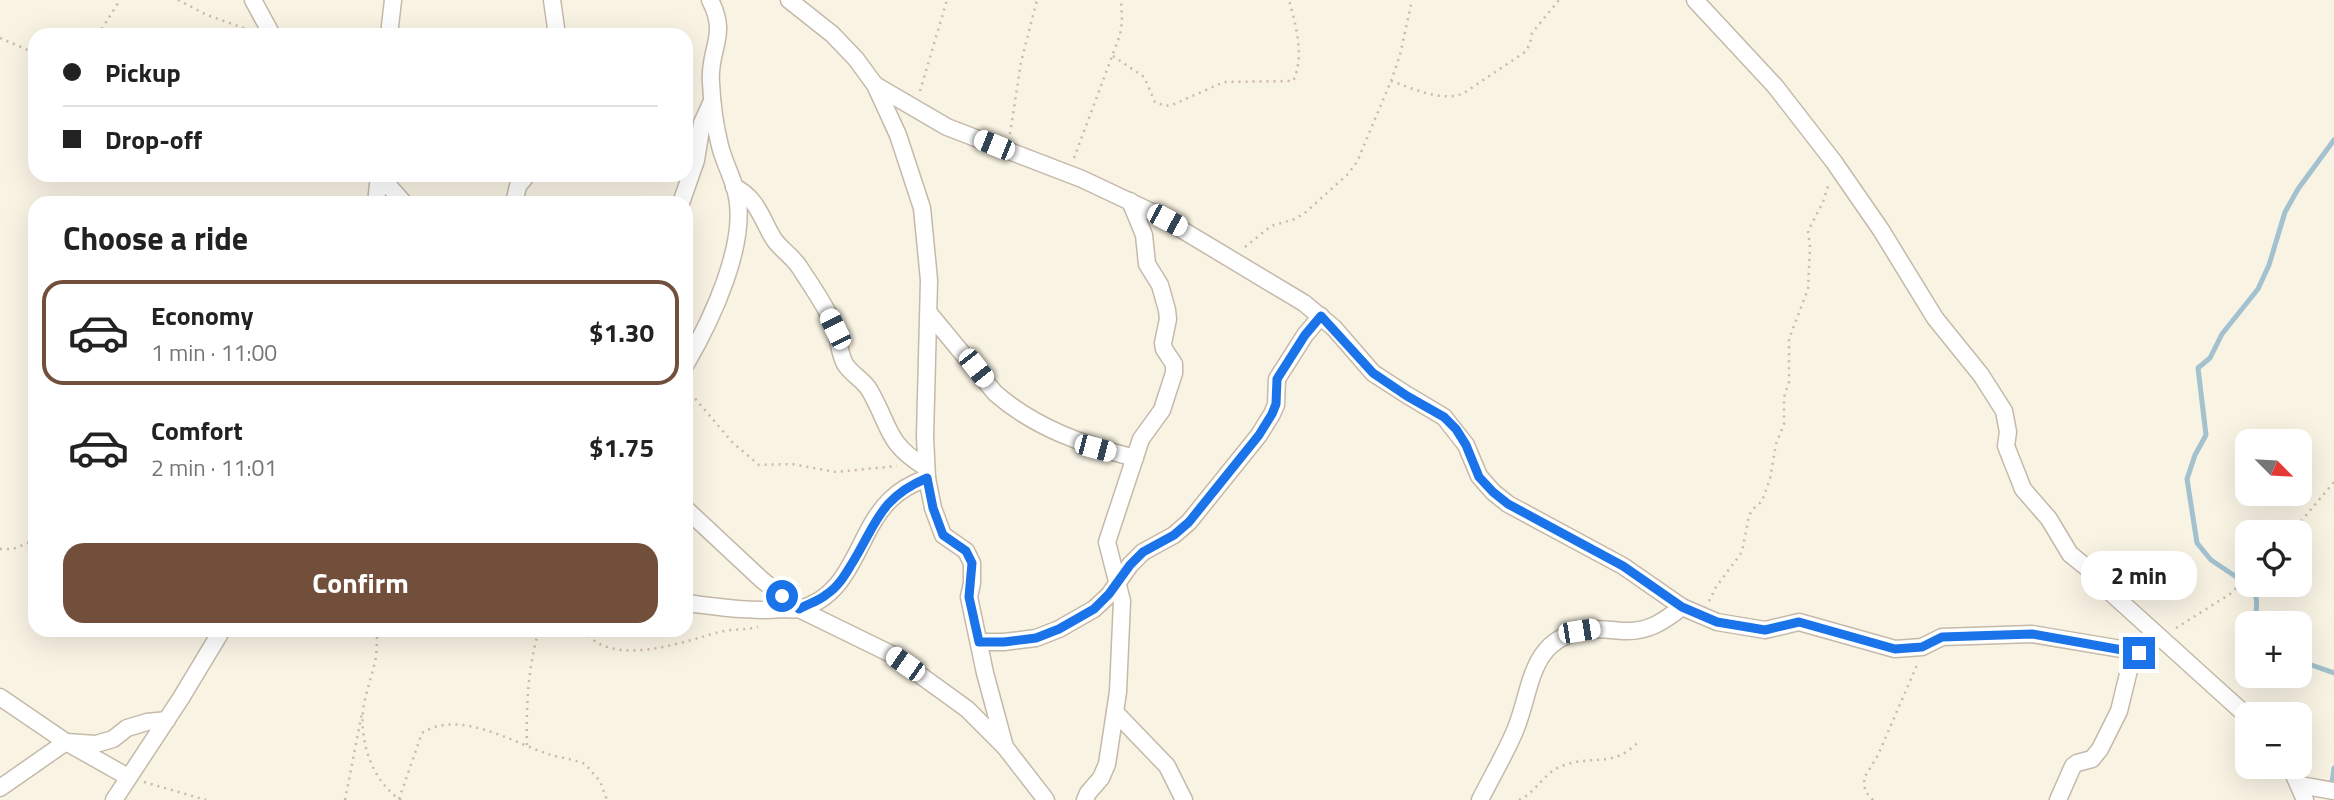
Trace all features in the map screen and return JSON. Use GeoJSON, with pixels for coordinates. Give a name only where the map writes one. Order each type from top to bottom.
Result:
{"type":"FeatureCollection","features":[{"type":"Feature","properties":{"kind":"street"},"geometry":{"type":"LineString","coordinates":[[253,0],[264,28]]}},
{"type":"Feature","properties":{"kind":"street"},"geometry":{"type":"LineString","coordinates":[[390,28],[393,0]]}},
{"type":"Feature","properties":{"kind":"street"},"geometry":{"type":"LineString","coordinates":[[552,0],[556,28]]}},
{"type":"Feature","properties":{"kind":"street"},"geometry":{"type":"LineString","coordinates":[[693,350],[710,315],[736,243],[739,213],[734,187],[720,148],[712,101],[710,72],[720,27],[710,0]]}},
{"type":"Feature","properties":{"kind":"street"},"geometry":{"type":"LineString","coordinates":[[789,0],[832,34],[856,59],[875,85],[898,135],[922,208],[929,280],[923,469],[943,535],[966,551],[972,563],[969,597],[1005,747]]}},
{"type":"Feature","properties":{"kind":"street"},"geometry":{"type":"LineString","coordinates":[[1695,0],[1775,86],[1834,162],[1881,230],[1935,317],[1981,375],[2004,411],[2008,432],[2006,446],[2023,489],[2049,519],[2070,554],[2235,705]]}},
{"type":"Feature","properties":{"kind":"street"},"geometry":{"type":"LineString","coordinates":[[875,85],[947,127],[1130,201],[1180,227],[1304,303],[1321,316],[1373,373],[1444,417],[1466,445],[1479,477],[1508,504],[1623,566],[1682,607],[1702,617],[1765,630],[1799,622],[1895,649],[1922,647],[1942,637],[2032,634],[2139,653]]}},
{"type":"Feature","properties":{"kind":"street"},"geometry":{"type":"LineString","coordinates":[[693,169],[702,123],[712,101]]}},
{"type":"Feature","properties":{"kind":"street"},"geometry":{"type":"LineString","coordinates":[[385,182],[398,196]]}},
{"type":"Feature","properties":{"kind":"street"},"geometry":{"type":"LineString","coordinates":[[734,187],[748,194],[763,216],[774,240],[799,264],[835,329],[841,353],[849,369],[870,391],[900,449],[923,469]]}},
{"type":"Feature","properties":{"kind":"street"},"geometry":{"type":"LineString","coordinates":[[1085,800],[1101,778],[1107,764],[1122,640],[1122,601],[1107,542],[1145,430],[1162,410],[1174,373],[1174,364],[1163,343],[1167,310],[1160,285],[1147,264],[1144,235],[1130,201]]}},
{"type":"Feature","properties":{"kind":"street"},"geometry":{"type":"LineString","coordinates":[[929,313],[1004,401],[1057,433],[1095,448],[1135,458]]}},
{"type":"Feature","properties":{"kind":"street"},"geometry":{"type":"LineString","coordinates":[[979,642],[1036,638],[1059,629],[1094,609],[1143,552],[1174,535],[1189,522],[1259,435],[1276,404],[1277,379],[1305,335],[1321,316]]}},
{"type":"Feature","properties":{"kind":"street"},"geometry":{"type":"LineString","coordinates":[[693,604],[752,611],[790,609],[827,595],[843,578],[888,502],[923,469]]}},
{"type":"Feature","properties":{"kind":"street"},"geometry":{"type":"LineString","coordinates":[[693,516],[790,609],[891,654],[967,709],[1005,747],[1046,800]]}},
{"type":"Feature","properties":{"kind":"street"},"geometry":{"type":"LineString","coordinates":[[1480,800],[1514,732],[1535,664],[1547,649],[1579,631],[1600,628],[1643,631],[1656,626],[1682,607]]}},
{"type":"Feature","properties":{"kind":"street"},"geometry":{"type":"LineString","coordinates":[[2059,800],[2073,766],[2092,760],[2100,749],[2119,711],[2129,670],[2139,653],[2158,636]]}},
{"type":"Feature","properties":{"kind":"street"},"geometry":{"type":"LineString","coordinates":[[114,800],[218,637]]}},
{"type":"Feature","properties":{"kind":"street"},"geometry":{"type":"LineString","coordinates":[[0,697],[66,742],[128,777]]}},
{"type":"Feature","properties":{"kind":"street"},"geometry":{"type":"LineString","coordinates":[[1115,712],[1167,766],[1184,800]]}},
{"type":"Feature","properties":{"kind":"street"},"geometry":{"type":"LineString","coordinates":[[0,788],[66,742],[96,744],[113,739],[127,728],[167,720]]}},
{"type":"Feature","properties":{"kind":"street"},"geometry":{"type":"LineString","coordinates":[[2302,793],[2334,791]]}},
{"type":"Feature","properties":{"kind":"path"},"geometry":{"type":"LineString","coordinates":[[102,28],[120,0]]}},
{"type":"Feature","properties":{"kind":"path"},"geometry":{"type":"LineString","coordinates":[[178,0],[207,15],[247,28]]}},
{"type":"Feature","properties":{"kind":"path"},"geometry":{"type":"LineString","coordinates":[[916,110],[922,78],[947,0]]}},
{"type":"Feature","properties":{"kind":"path"},"geometry":{"type":"LineString","coordinates":[[1007,150],[1021,62],[1037,0]]}},
{"type":"Feature","properties":{"kind":"path"},"geometry":{"type":"LineString","coordinates":[[1068,174],[1113,56],[1122,21],[1121,0]]}},
{"type":"Feature","properties":{"kind":"path"},"geometry":{"type":"LineString","coordinates":[[1113,56],[1144,77],[1155,102],[1165,106],[1224,82],[1293,81],[1298,71],[1299,59],[1289,0]]}},
{"type":"Feature","properties":{"kind":"path"},"geometry":{"type":"LineString","coordinates":[[1232,258],[1271,226],[1295,219],[1306,212],[1348,174],[1357,162],[1400,55],[1412,0]]}},
{"type":"Feature","properties":{"kind":"path"},"geometry":{"type":"LineString","coordinates":[[1391,81],[1441,96],[1456,97],[1525,52],[1532,33],[1559,0]]}},
{"type":"Feature","properties":{"kind":"path"},"geometry":{"type":"LineString","coordinates":[[0,38],[28,50]]}},
{"type":"Feature","properties":{"kind":"path"},"geometry":{"type":"LineString","coordinates":[[1702,617],[1716,587],[1742,552],[1749,516],[1762,501],[1770,479],[1776,444],[1784,424],[1784,397],[1789,382],[1789,338],[1808,289],[1808,230],[1826,193],[1834,162]]}},
{"type":"Feature","properties":{"kind":"path"},"geometry":{"type":"LineString","coordinates":[[693,396],[733,443],[759,465],[792,464],[836,472],[923,469]]}},
{"type":"Feature","properties":{"kind":"path"},"geometry":{"type":"LineString","coordinates":[[2302,520],[2334,482]]}},
{"type":"Feature","properties":{"kind":"path"},"geometry":{"type":"LineString","coordinates":[[0,549],[13,549],[28,543]]}},
{"type":"Feature","properties":{"kind":"path"},"geometry":{"type":"LineString","coordinates":[[2158,636],[2179,626],[2235,589]]}},
{"type":"Feature","properties":{"kind":"path"},"geometry":{"type":"LineString","coordinates":[[590,637],[603,646],[618,650],[674,646],[720,632],[765,625],[790,609]]}},
{"type":"Feature","properties":{"kind":"path"},"geometry":{"type":"LineString","coordinates":[[345,800],[363,707],[376,657],[377,637]]}},
{"type":"Feature","properties":{"kind":"path"},"geometry":{"type":"LineString","coordinates":[[527,746],[528,695],[537,637]]}},
{"type":"Feature","properties":{"kind":"path"},"geometry":{"type":"LineString","coordinates":[[1873,800],[1865,791],[1864,778],[1889,730],[1922,647]]}},
{"type":"Feature","properties":{"kind":"path"},"geometry":{"type":"LineString","coordinates":[[363,707],[365,736],[377,777],[390,793],[400,799],[422,733],[431,727],[463,725],[486,730],[567,761],[585,764],[600,781],[607,800]]}},
{"type":"Feature","properties":{"kind":"path"},"geometry":{"type":"LineString","coordinates":[[1519,800],[1528,796],[1547,774],[1564,765],[1588,760],[1607,761],[1638,742]]}},
{"type":"Feature","properties":{"kind":"path"},"geometry":{"type":"LineString","coordinates":[[128,777],[206,800]]}},
{"type":"Feature","properties":{"kind":"waterway"},"geometry":{"type":"LineString","coordinates":[[2235,576],[2211,560],[2197,543],[2187,479],[2195,455],[2206,435],[2198,368],[2210,358],[2222,334],[2258,289],[2269,265],[2285,212],[2298,189],[2334,140]]}},
{"type":"Feature","properties":{"kind":"waterway"},"geometry":{"type":"LineString","coordinates":[[2256,597],[2256,611]]}},
{"type":"Feature","properties":{"kind":"waterway"},"geometry":{"type":"LineString","coordinates":[[2312,665],[2334,673]]}},
{"type":"Feature","properties":{"kind":"waterway"},"geometry":{"type":"LineString","coordinates":[[2334,768],[2331,790],[2334,800]]}},
{"type":"Feature","properties":{"kind":"route"},"geometry":{"type":"LineString","coordinates":[[782,596],[799,609],[827,595],[843,578],[888,502],[900,491],[927,478],[933,508],[943,535],[966,551],[972,563],[969,597],[979,642],[1036,638],[1059,629],[1094,609],[1143,552],[1174,535],[1189,522],[1259,435],[1276,404],[1277,379],[1305,335],[1321,316],[1373,373],[1444,417],[1456,429],[1466,445],[1479,477],[1508,504],[1623,566],[1646,584],[1702,617],[1765,630],[1799,622],[1895,649],[1922,647],[1933,639],[1942,637],[2032,634],[2139,653]]}}]}
